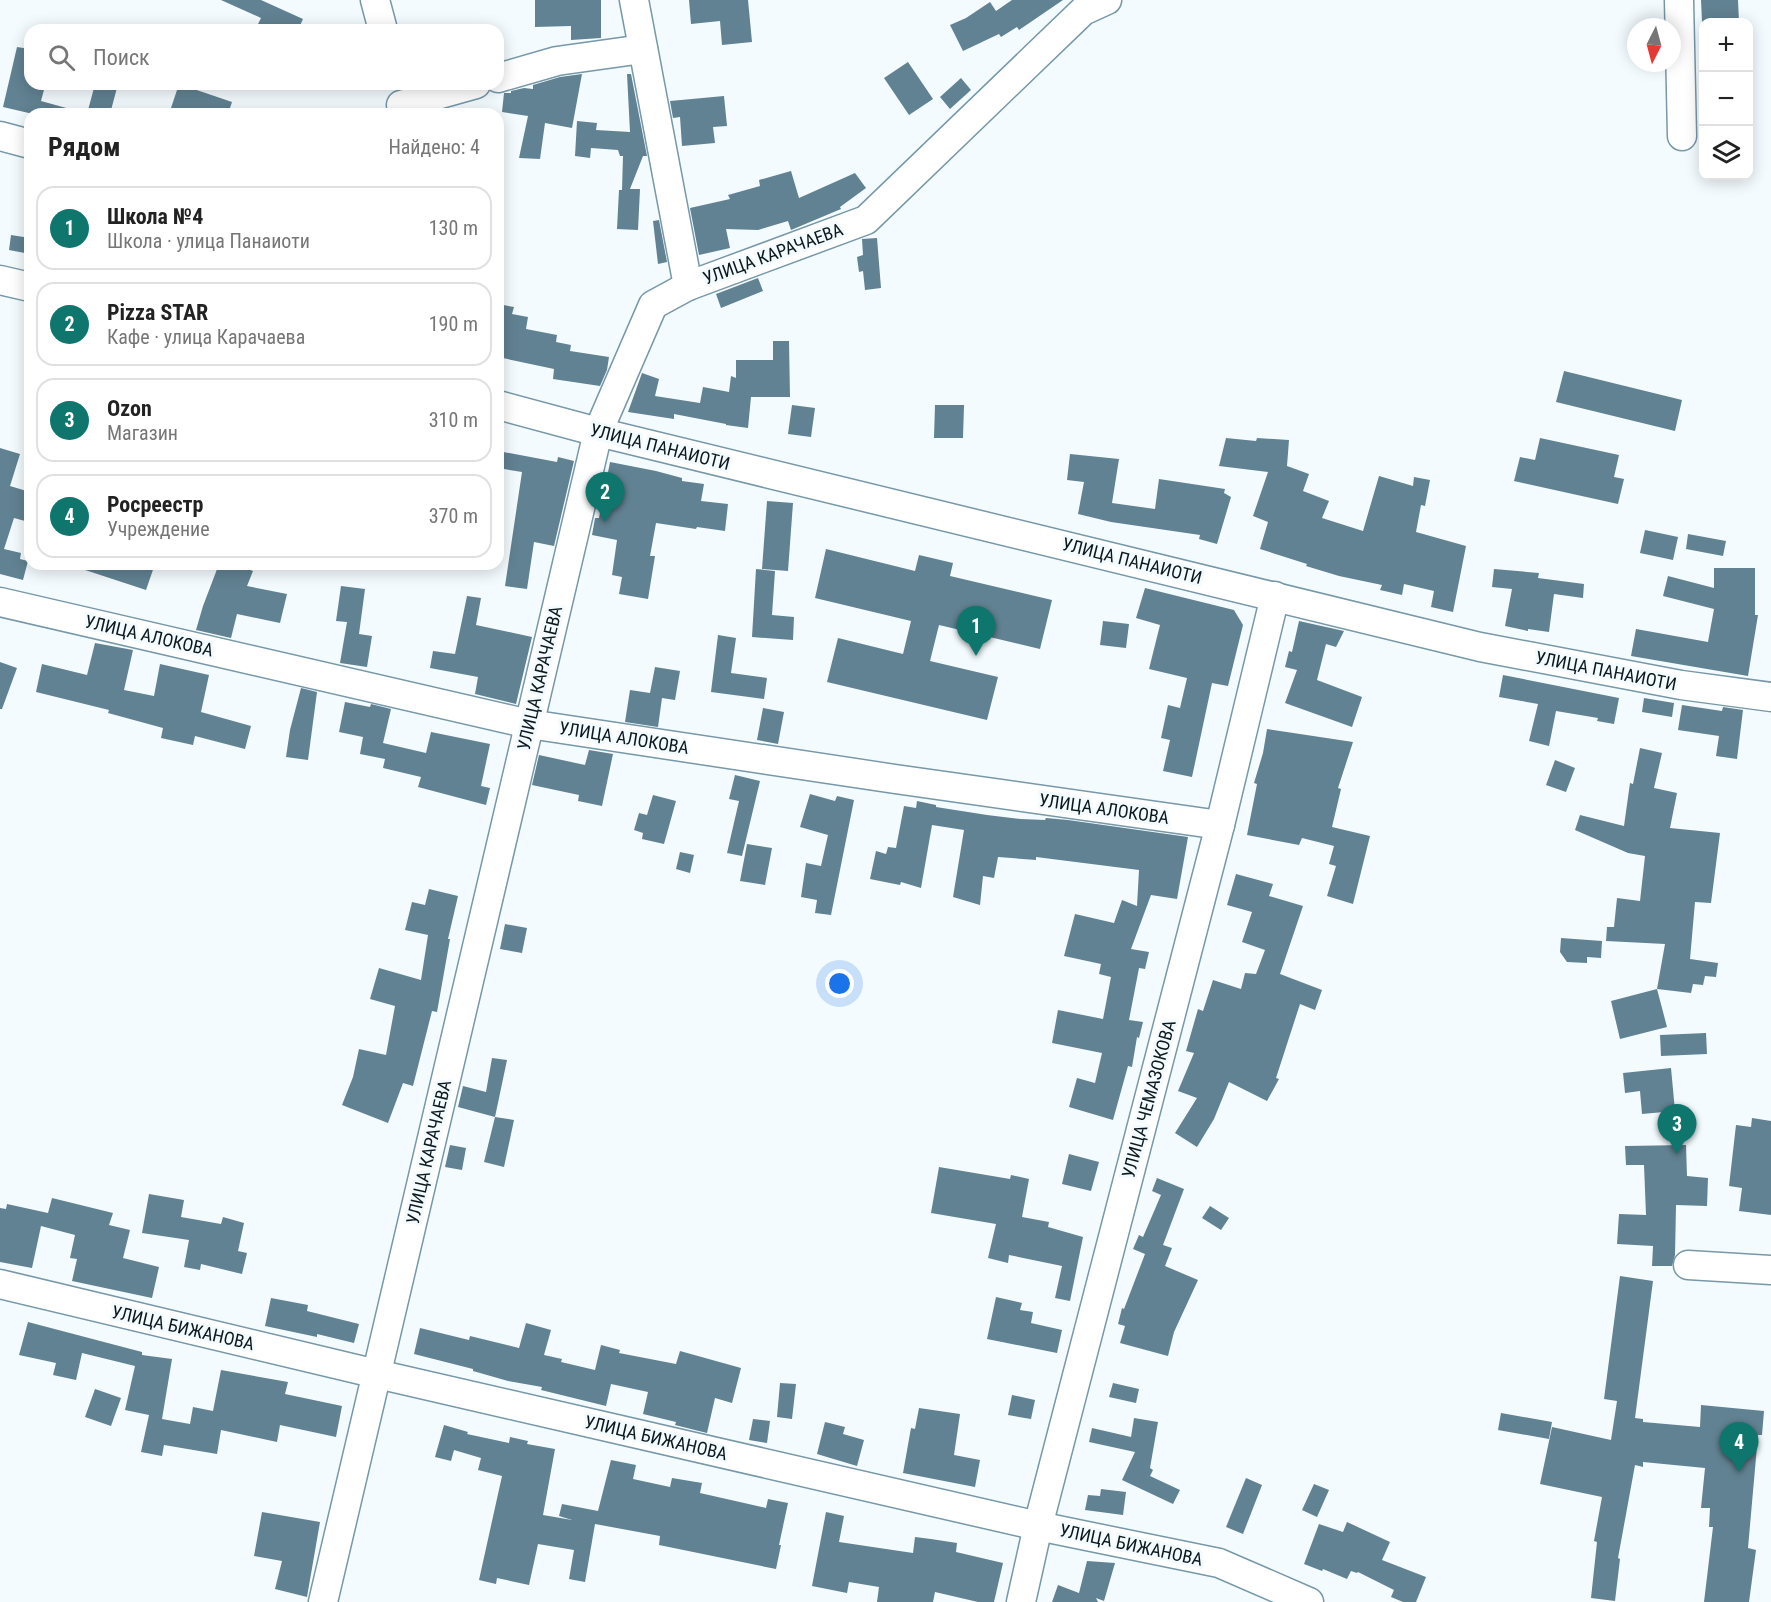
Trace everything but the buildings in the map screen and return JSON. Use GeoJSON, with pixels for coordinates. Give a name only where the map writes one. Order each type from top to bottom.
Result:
{"type":"FeatureCollection","features":[{"type":"Feature","properties":{"kind":"street"},"geometry":{"type":"LineString","coordinates":[[375,0],[381,24]]}},
{"type":"Feature","properties":{"kind":"street"},"geometry":{"type":"LineString","coordinates":[[634,0],[688,286]]}},
{"type":"Feature","properties":{"kind":"street","name":"УЛИЦА КАРАЧАЕВА"},"geometry":{"type":"LineString","coordinates":[[323,1602],[598,432],[653,305],[688,286],[866,220],[1083,11],[1107,0]]}},
{"type":"Feature","properties":{"kind":"street"},"geometry":{"type":"LineString","coordinates":[[1679,0],[1682,136]]}},
{"type":"Feature","properties":{"kind":"street"},"geometry":{"type":"LineString","coordinates":[[504,76],[557,61],[643,49]]}},
{"type":"Feature","properties":{"kind":"street"},"geometry":{"type":"LineString","coordinates":[[398,101],[448,90]]}},
{"type":"Feature","properties":{"kind":"street"},"geometry":{"type":"LineString","coordinates":[[0,136],[24,142]]}},
{"type":"Feature","properties":{"kind":"street","name":"УЛИЦА ПАНАИОТИ"},"geometry":{"type":"LineString","coordinates":[[504,407],[598,432],[1480,647],[1681,685],[1771,697]]}},
{"type":"Feature","properties":{"kind":"street","name":"УЛИЦА ЧЕМАЗОКОВА"},"geometry":{"type":"LineString","coordinates":[[1021,1602],[1038,1526],[1220,825],[1275,596]]}},
{"type":"Feature","properties":{"kind":"street","name":"УЛИЦА АЛОКОВА"},"geometry":{"type":"LineString","coordinates":[[0,602],[529,724],[1220,825]]}},
{"type":"Feature","properties":{"kind":"street"},"geometry":{"type":"LineString","coordinates":[[1688,1265],[1771,1270]]}},
{"type":"Feature","properties":{"kind":"street","name":"УЛИЦА БИЖАНОВА"},"geometry":{"type":"LineString","coordinates":[[0,1284],[377,1374],[1038,1526],[1219,1563],[1309,1602]]}},
{"type":"Feature","properties":{"kind":"place","name":"Pizza STAR"},"geometry":{"type":"Point","coordinates":[605,522]}},
{"type":"Feature","properties":{"kind":"place","name":"Школа №4"},"geometry":{"type":"Point","coordinates":[976,656]}},
{"type":"Feature","properties":{"kind":"place","name":"Ozon"},"geometry":{"type":"Point","coordinates":[1677,1154]}},
{"type":"Feature","properties":{"kind":"place","name":"Росреестр"},"geometry":{"type":"Point","coordinates":[1739,1472]}}]}
